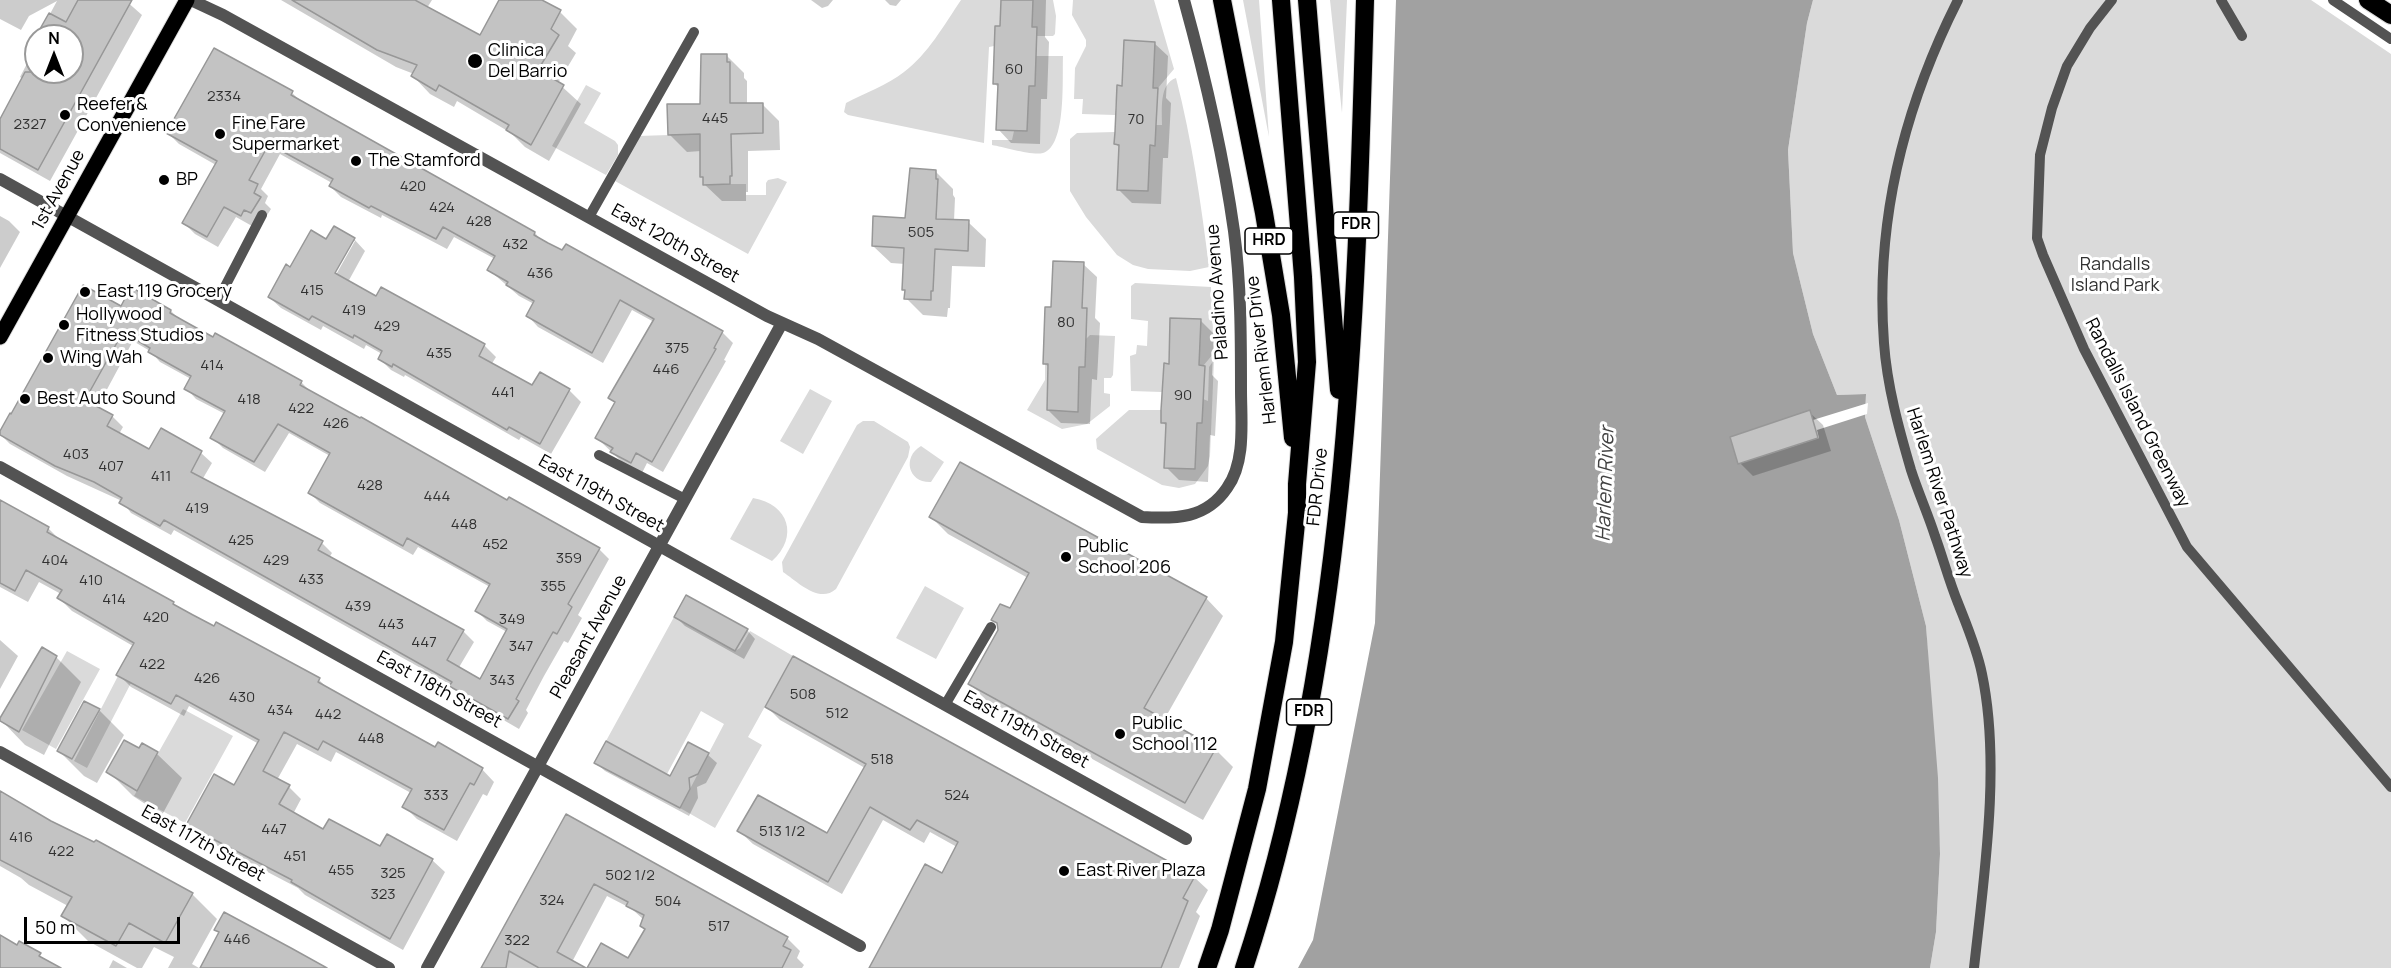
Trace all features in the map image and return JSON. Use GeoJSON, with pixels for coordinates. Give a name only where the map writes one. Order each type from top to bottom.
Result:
{"type":"FeatureCollection","features":[{"type":"Feature","properties":{"kind":"highway","name":"Harlem River Drive"},"geometry":{"type":"LineString","coordinates":[[1222,0],[1264,213],[1281,315],[1298,484]]}},
{"type":"Feature","properties":{"kind":"highway"},"geometry":{"type":"LineString","coordinates":[[1281,0],[1303,277],[1307,363],[1298,484]]}},
{"type":"Feature","properties":{"kind":"highway"},"geometry":{"type":"LineString","coordinates":[[1307,0],[1343,449]]}},
{"type":"Feature","properties":{"kind":"highway","name":"FDR Drive"},"geometry":{"type":"LineString","coordinates":[[1245,968],[1264,909],[1284,832],[1314,686],[1332,556],[1343,449],[1354,276],[1365,0]]}},
{"type":"Feature","properties":{"kind":"highway"},"geometry":{"type":"LineString","coordinates":[[2368,0],[2391,15]]}},
{"type":"Feature","properties":{"kind":"highway","name":"FDR Drive"},"geometry":{"type":"LineString","coordinates":[[1207,968],[1239,861],[1272,714],[1293,567],[1298,484]]}},
{"type":"Feature","properties":{"kind":"main road","name":"1st Avenue"},"geometry":{"type":"LineString","coordinates":[[0,336],[189,0]]}},
{"type":"Feature","properties":{"kind":"street","name":"East 120th Street"},"geometry":{"type":"LineString","coordinates":[[189,0],[223,15],[1142,517]]}},
{"type":"Feature","properties":{"kind":"street","name":"Paladino Avenue"},"geometry":{"type":"LineString","coordinates":[[1142,517],[1177,519],[1200,513],[1211,506],[1233,478],[1237,467],[1241,431],[1241,335],[1234,234],[1213,114],[1184,0]]}},
{"type":"Feature","properties":{"kind":"street","name":"East 119th Street"},"geometry":{"type":"LineString","coordinates":[[0,179],[1186,839]]}},
{"type":"Feature","properties":{"kind":"street","name":"Pleasant Avenue"},"geometry":{"type":"LineString","coordinates":[[427,968],[782,322]]}},
{"type":"Feature","properties":{"kind":"street","name":"East 118th Street"},"geometry":{"type":"LineString","coordinates":[[0,467],[860,946]]}},
{"type":"Feature","properties":{"kind":"street","name":"East 117th Street"},"geometry":{"type":"LineString","coordinates":[[0,752],[389,968]]}},
{"type":"Feature","properties":{"kind":"lane","name":"Harlem River Pathway"},"geometry":{"type":"LineString","coordinates":[[1958,0],[1926,72],[1903,144],[1888,208],[1884,238],[1882,292],[1885,353],[1899,426],[1912,472],[1974,644],[1982,675],[1990,737],[1989,778],[1984,875],[1974,968]]}},
{"type":"Feature","properties":{"kind":"lane","name":"Randalls Island Greenway"},"geometry":{"type":"LineString","coordinates":[[2112,0],[2090,28],[2067,66],[2052,108],[2040,155],[2037,238],[2043,255],[2084,349],[2187,547],[2391,787]]}},
{"type":"Feature","properties":{"kind":"lane"},"geometry":{"type":"LineString","coordinates":[[2221,0],[2242,36]]}},
{"type":"Feature","properties":{"kind":"lane"},"geometry":{"type":"LineString","coordinates":[[2333,0],[2391,39]]}},
{"type":"Feature","properties":{"kind":"lane"},"geometry":{"type":"LineString","coordinates":[[588,216],[694,32]]}},
{"type":"Feature","properties":{"kind":"lane"},"geometry":{"type":"LineString","coordinates":[[218,300],[262,215]]}},
{"type":"Feature","properties":{"kind":"lane"},"geometry":{"type":"LineString","coordinates":[[599,455],[685,499]]}},
{"type":"Feature","properties":{"kind":"lane"},"geometry":{"type":"LineString","coordinates":[[945,705],[991,627]]}},
{"type":"Feature","properties":{"kind":"green space"},"geometry":{"type":"Polygon","coordinates":[[[961,0],[1001,0],[1000,26],[994,46],[989,47],[984,143],[848,115],[844,112],[846,103],[890,81],[913,65],[935,39],[961,0]]]}},
{"type":"Feature","properties":{"kind":"green space"},"geometry":{"type":"Polygon","coordinates":[[[1033,0],[1053,0],[1056,16],[1053,36],[1036,36],[1037,27],[1032,27],[1033,0]]]}},
{"type":"Feature","properties":{"kind":"green space"},"geometry":{"type":"Polygon","coordinates":[[[1073,0],[1154,0],[1174,69],[1158,88],[1153,88],[1155,42],[1124,40],[1122,86],[1117,86],[1115,115],[1082,114],[1083,99],[1074,99],[1075,68],[1086,46],[1086,40],[1072,15],[1073,0]]]}},
{"type":"Feature","properties":{"kind":"green space"},"geometry":{"type":"Polygon","coordinates":[[[1243,0],[1259,0],[1269,137],[1243,0]]]}},
{"type":"Feature","properties":{"kind":"green space"},"geometry":{"type":"Polygon","coordinates":[[[1330,0],[1347,0],[1342,113],[1330,0]]]}},
{"type":"Feature","properties":{"kind":"green space","name":"Randalls Island Park"},"geometry":{"type":"Polygon","coordinates":[[[1813,0],[2311,0],[2391,54],[2391,968],[1930,968],[1936,932],[1940,854],[1926,626],[1899,520],[1865,417],[1866,394],[1837,395],[1813,334],[1793,253],[1788,150],[1807,23],[1813,0]]]}},
{"type":"Feature","properties":{"kind":"green space"},"geometry":{"type":"Polygon","coordinates":[[[1036,56],[1063,56],[1062,110],[1056,138],[1051,148],[1038,154],[992,145],[992,140],[1012,140],[1014,131],[1027,131],[1029,86],[1035,86],[1036,56]]]}},
{"type":"Feature","properties":{"kind":"green space"},"geometry":{"type":"Polygon","coordinates":[[[1176,78],[1196,172],[1209,267],[1190,271],[1148,269],[1133,265],[1117,255],[1086,217],[1070,191],[1070,139],[1077,133],[1115,132],[1114,144],[1119,145],[1117,190],[1148,191],[1150,145],[1155,145],[1156,125],[1162,125],[1164,91],[1176,78]]]}},
{"type":"Feature","properties":{"kind":"green space"},"geometry":{"type":"Polygon","coordinates":[[[586,85],[601,93],[584,123],[618,145],[618,155],[606,175],[552,146],[586,85]]]}},
{"type":"Feature","properties":{"kind":"green space"},"geometry":{"type":"Polygon","coordinates":[[[700,134],[700,176],[703,177],[703,184],[746,184],[746,195],[766,195],[768,180],[778,178],[787,182],[748,254],[615,181],[638,136],[700,134]]]}},
{"type":"Feature","properties":{"kind":"green space"},"geometry":{"type":"Polygon","coordinates":[[[1135,283],[1211,287],[1214,353],[1203,366],[1199,366],[1201,320],[1170,318],[1169,364],[1164,364],[1162,392],[1131,391],[1130,356],[1136,354],[1137,345],[1147,346],[1148,321],[1131,319],[1131,286],[1135,283]]]}},
{"type":"Feature","properties":{"kind":"green space"},"geometry":{"type":"Polygon","coordinates":[[[1090,335],[1115,336],[1113,375],[1111,378],[1104,378],[1104,393],[1110,394],[1110,406],[1087,424],[1062,429],[1027,410],[1045,380],[1045,364],[1048,365],[1047,410],[1078,412],[1079,367],[1085,367],[1086,339],[1090,335]]]}},
{"type":"Feature","properties":{"kind":"green space"},"geometry":{"type":"Polygon","coordinates":[[[1214,360],[1210,456],[1208,466],[1195,484],[1179,488],[1162,485],[1097,449],[1096,439],[1129,410],[1161,410],[1161,422],[1166,423],[1164,468],[1195,469],[1197,423],[1202,423],[1203,399],[1208,401],[1209,367],[1214,360]]]}},
{"type":"Feature","properties":{"kind":"green space"},"geometry":{"type":"Polygon","coordinates":[[[810,389],[832,401],[803,454],[780,441],[810,389]]]}},
{"type":"Feature","properties":{"kind":"green space"},"geometry":{"type":"Polygon","coordinates":[[[863,421],[874,421],[908,442],[910,447],[908,457],[836,589],[829,593],[816,593],[783,572],[782,562],[857,425],[863,421]]]}},
{"type":"Feature","properties":{"kind":"green space"},"geometry":{"type":"Polygon","coordinates":[[[921,446],[944,462],[931,482],[917,478],[910,468],[911,456],[921,446]]]}},
{"type":"Feature","properties":{"kind":"green space"},"geometry":{"type":"Polygon","coordinates":[[[753,498],[775,507],[782,514],[786,523],[785,542],[772,561],[730,539],[753,498]]]}},
{"type":"Feature","properties":{"kind":"green space"},"geometry":{"type":"Polygon","coordinates":[[[925,586],[964,608],[936,659],[896,638],[925,586]]]}},
{"type":"Feature","properties":{"kind":"green space"},"geometry":{"type":"Polygon","coordinates":[[[674,617],[735,651],[740,648],[750,631],[793,656],[748,737],[762,745],[715,828],[680,808],[724,724],[701,711],[667,774],[606,741],[674,617]]]}},
{"type":"Feature","properties":{"kind":"green space"},"geometry":{"type":"Polygon","coordinates":[[[67,651],[100,669],[56,749],[22,730],[67,651]]]}},
{"type":"Feature","properties":{"kind":"green space"},"geometry":{"type":"Polygon","coordinates":[[[118,676],[131,683],[87,768],[74,761],[118,676]]]}},
{"type":"Feature","properties":{"kind":"green space"},"geometry":{"type":"Polygon","coordinates":[[[183,709],[233,736],[185,823],[134,796],[183,709]]]}},
{"type":"Feature","properties":{"kind":"water","name":"Harlem River"},"geometry":{"type":"Polygon","coordinates":[[[1396,0],[1813,0],[1807,23],[1788,150],[1793,253],[1813,334],[1837,395],[1866,394],[1865,417],[1899,520],[1926,626],[1938,778],[1940,854],[1936,932],[1930,968],[1298,968],[1313,940],[1375,623],[1396,0]]]}},
{"type":"Feature","properties":{"kind":"pier"},"geometry":{"type":"Polygon","coordinates":[[[1868,403],[1867,414],[1817,430],[1819,438],[1738,464],[1730,437],[1810,410],[1813,420],[1868,403]]]}},
{"type":"Feature","properties":{"kind":"building"},"geometry":{"type":"Polygon","coordinates":[[[78,0],[132,0],[38,170],[0,149],[0,119],[24,74],[24,84],[84,84],[84,24],[43,24],[49,13],[66,22],[78,0]]]}},
{"type":"Feature","properties":{"kind":"building"},"geometry":{"type":"Polygon","coordinates":[[[292,0],[415,0],[480,35],[499,0],[542,0],[561,10],[551,29],[559,35],[538,70],[564,85],[531,145],[506,130],[509,125],[439,85],[436,91],[411,76],[417,65],[377,50],[292,0]]]}},
{"type":"Feature","properties":{"kind":"building"},"geometry":{"type":"Polygon","coordinates":[[[1001,0],[1033,0],[1032,27],[1037,27],[1035,86],[1029,86],[1027,131],[996,130],[998,84],[993,84],[995,26],[1000,26],[1001,0]]]}},
{"type":"Feature","properties":{"kind":"building"},"geometry":{"type":"Polygon","coordinates":[[[1124,40],[1155,42],[1153,88],[1158,88],[1155,146],[1150,145],[1148,191],[1117,190],[1119,145],[1114,144],[1117,85],[1122,86],[1124,40]]]}},
{"type":"Feature","properties":{"kind":"building"},"geometry":{"type":"Polygon","coordinates":[[[214,48],[293,91],[291,95],[535,232],[534,235],[548,243],[562,250],[566,244],[723,331],[714,348],[716,349],[652,462],[636,453],[631,463],[610,452],[613,448],[595,438],[615,402],[608,398],[654,319],[620,300],[592,353],[526,316],[534,301],[506,285],[508,282],[487,270],[495,256],[443,227],[436,239],[371,206],[369,208],[329,186],[333,179],[269,144],[249,180],[258,184],[254,193],[261,197],[251,213],[244,210],[241,216],[224,207],[207,237],[182,223],[217,161],[166,133],[214,48]]]}},
{"type":"Feature","properties":{"kind":"building"},"geometry":{"type":"Polygon","coordinates":[[[701,54],[727,54],[727,62],[730,62],[730,103],[763,103],[763,133],[731,134],[732,176],[730,176],[730,184],[703,185],[703,177],[700,177],[700,134],[668,135],[667,104],[700,104],[701,54]]]}},
{"type":"Feature","properties":{"kind":"building"},"geometry":{"type":"Polygon","coordinates":[[[910,168],[936,170],[936,179],[938,179],[936,219],[969,220],[968,251],[935,249],[931,300],[904,299],[905,290],[902,290],[904,248],[872,246],[873,216],[905,218],[910,168]]]}},
{"type":"Feature","properties":{"kind":"building"},"geometry":{"type":"Polygon","coordinates":[[[334,226],[355,238],[335,273],[376,296],[381,287],[485,344],[479,356],[532,385],[540,372],[570,389],[540,444],[509,427],[507,430],[393,364],[392,367],[378,359],[382,351],[354,335],[353,338],[312,316],[309,320],[268,297],[286,264],[290,267],[311,230],[326,239],[334,226]]]}},
{"type":"Feature","properties":{"kind":"building"},"geometry":{"type":"Polygon","coordinates":[[[1053,261],[1084,262],[1082,308],[1087,308],[1085,367],[1079,367],[1078,412],[1047,410],[1048,364],[1043,364],[1045,307],[1051,307],[1053,261]]]}},
{"type":"Feature","properties":{"kind":"building"},"geometry":{"type":"Polygon","coordinates":[[[83,285],[121,306],[131,287],[171,310],[170,313],[184,321],[213,337],[215,333],[302,381],[300,385],[507,500],[509,497],[600,548],[568,604],[572,607],[557,634],[553,632],[516,699],[519,701],[508,719],[449,686],[452,682],[164,520],[160,526],[119,503],[122,498],[94,482],[55,466],[0,435],[0,431],[83,285]],[[123,332],[85,400],[113,415],[107,426],[149,449],[161,428],[202,451],[191,472],[323,541],[318,550],[464,630],[447,660],[480,679],[507,629],[475,611],[490,584],[407,538],[403,546],[308,493],[330,453],[278,424],[254,462],[210,438],[225,411],[184,389],[191,376],[148,352],[150,348],[123,332]]]}},
{"type":"Feature","properties":{"kind":"building"},"geometry":{"type":"Polygon","coordinates":[[[1170,318],[1201,319],[1199,365],[1205,366],[1202,423],[1197,423],[1195,469],[1164,468],[1166,423],[1161,423],[1161,410],[1164,363],[1169,364],[1170,318]]]}},
{"type":"Feature","properties":{"kind":"building"},"geometry":{"type":"Polygon","coordinates":[[[1810,410],[1818,438],[1738,464],[1730,437],[1810,410]]]}},
{"type":"Feature","properties":{"kind":"building"},"geometry":{"type":"Polygon","coordinates":[[[960,462],[1207,597],[1144,708],[1216,748],[1185,803],[968,684],[998,630],[997,623],[991,620],[1000,604],[1010,608],[1029,573],[929,517],[960,462]]]}},
{"type":"Feature","properties":{"kind":"building"},"geometry":{"type":"Polygon","coordinates":[[[0,500],[49,527],[47,532],[174,602],[173,604],[214,626],[216,622],[320,678],[318,682],[435,747],[438,742],[483,768],[474,785],[470,783],[444,830],[402,807],[412,789],[323,741],[318,750],[284,732],[263,771],[290,785],[279,804],[323,829],[329,819],[380,846],[387,834],[433,859],[390,939],[291,882],[292,880],[186,825],[214,774],[234,785],[259,740],[176,695],[171,704],[116,675],[134,643],[57,598],[62,590],[26,570],[15,591],[0,583],[0,500]]]}},
{"type":"Feature","properties":{"kind":"building"},"geometry":{"type":"Polygon","coordinates":[[[686,595],[748,629],[735,651],[674,617],[686,595]]]}},
{"type":"Feature","properties":{"kind":"building"},"geometry":{"type":"Polygon","coordinates":[[[42,647],[57,656],[19,732],[0,721],[0,718],[42,647]]]}},
{"type":"Feature","properties":{"kind":"building","name":"East River Plaza"},"geometry":{"type":"Polygon","coordinates":[[[793,656],[1195,876],[1183,898],[1188,901],[1161,968],[869,968],[925,864],[942,873],[958,842],[917,820],[910,830],[870,807],[828,882],[737,831],[758,795],[827,833],[866,764],[765,707],[793,656]]]}},
{"type":"Feature","properties":{"kind":"building"},"geometry":{"type":"Polygon","coordinates":[[[84,701],[100,709],[72,759],[57,751],[84,701]]]}},
{"type":"Feature","properties":{"kind":"building"},"geometry":{"type":"Polygon","coordinates":[[[124,740],[139,748],[142,743],[158,752],[137,791],[106,772],[124,740]]]}},
{"type":"Feature","properties":{"kind":"building"},"geometry":{"type":"Polygon","coordinates":[[[606,741],[670,776],[688,742],[709,753],[698,774],[689,778],[690,789],[680,808],[594,763],[606,741]]]}},
{"type":"Feature","properties":{"kind":"building"},"geometry":{"type":"Polygon","coordinates":[[[0,791],[51,821],[94,842],[96,840],[193,893],[165,943],[129,923],[116,946],[61,916],[72,897],[0,860],[0,791]]]}},
{"type":"Feature","properties":{"kind":"building"},"geometry":{"type":"Polygon","coordinates":[[[566,814],[788,937],[783,946],[791,950],[782,968],[587,968],[601,943],[628,958],[645,929],[640,926],[644,915],[626,906],[628,902],[594,884],[557,952],[586,968],[539,968],[509,951],[506,968],[481,968],[566,814]]]}},
{"type":"Feature","properties":{"kind":"building"},"geometry":{"type":"Polygon","coordinates":[[[224,912],[327,968],[200,968],[219,932],[214,930],[224,912]]]}},
{"type":"Feature","properties":{"kind":"building"},"geometry":{"type":"Polygon","coordinates":[[[0,935],[17,945],[19,941],[41,953],[39,956],[61,968],[0,968],[0,935]]]}},
{"type":"Feature","properties":{"kind":"place","name":"Clinica Del Barrio"},"geometry":{"type":"Point","coordinates":[475,61]}},
{"type":"Feature","properties":{"kind":"place","name":"Reefer & Convenience"},"geometry":{"type":"Point","coordinates":[65,115]}},
{"type":"Feature","properties":{"kind":"place","name":"Fine Fare Supermarket"},"geometry":{"type":"Point","coordinates":[220,134]}},
{"type":"Feature","properties":{"kind":"place","name":"The Stamford"},"geometry":{"type":"Point","coordinates":[356,161]}},
{"type":"Feature","properties":{"kind":"place","name":"BP"},"geometry":{"type":"Point","coordinates":[164,180]}},
{"type":"Feature","properties":{"kind":"place","name":"East 119 Grocery"},"geometry":{"type":"Point","coordinates":[85,292]}},
{"type":"Feature","properties":{"kind":"place","name":"Hollywood Fitness Studios"},"geometry":{"type":"Point","coordinates":[64,325]}},
{"type":"Feature","properties":{"kind":"place","name":"Wing Wah"},"geometry":{"type":"Point","coordinates":[48,358]}},
{"type":"Feature","properties":{"kind":"place","name":"Best Auto Sound"},"geometry":{"type":"Point","coordinates":[25,399]}},
{"type":"Feature","properties":{"kind":"place","name":"Public School 206"},"geometry":{"type":"Point","coordinates":[1066,557]}},
{"type":"Feature","properties":{"kind":"place","name":"Public School 112"},"geometry":{"type":"Point","coordinates":[1120,734]}},
{"type":"Feature","properties":{"kind":"place","name":"East River Plaza"},"geometry":{"type":"Point","coordinates":[1064,871]}}]}
